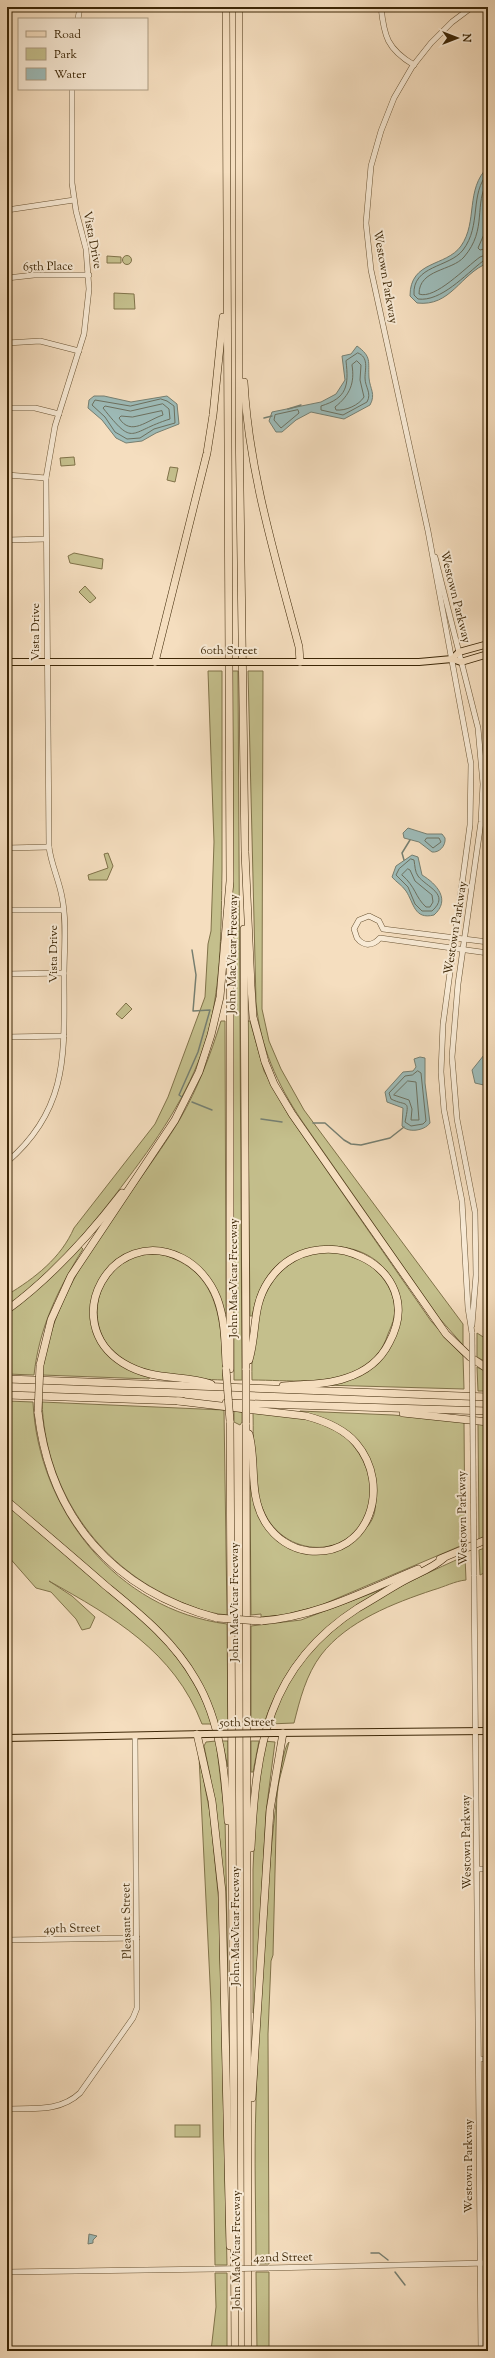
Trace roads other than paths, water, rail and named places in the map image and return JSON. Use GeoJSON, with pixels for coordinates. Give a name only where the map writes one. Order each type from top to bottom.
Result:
{"type":"FeatureCollection","features":[{"type":"Feature","properties":{"kind":"highway"},"geometry":{"type":"LineString","coordinates":[[226,7],[230,880],[220,997],[211,1035],[194,1084],[175,1120],[71,1276],[60,1297],[51,1320],[40,1365],[38,1412],[44,1448],[59,1493],[70,1513],[98,1551],[121,1572],[153,1594],[174,1604],[217,1618],[261,1621],[301,1616],[320,1610],[462,1550],[488,1541]]}},
{"type":"Feature","properties":{"kind":"highway"},"geometry":{"type":"LineString","coordinates":[[240,7],[239,306],[245,852],[253,1016],[265,1062],[274,1084],[292,1114],[443,1329],[466,1353],[488,1369]]}},
{"type":"Feature","properties":{"kind":"highway"},"geometry":{"type":"LineString","coordinates":[[155,662],[207,453],[213,415],[227,283]]}},
{"type":"Feature","properties":{"kind":"highway"},"geometry":{"type":"LineString","coordinates":[[239,306],[246,421],[257,488],[300,647],[300,662]]}},
{"type":"Feature","properties":{"kind":"highway","name":"John MacVicar Freeway"},"geometry":{"type":"LineString","coordinates":[[245,852],[243,995],[246,1370],[248,2351]]}},
{"type":"Feature","properties":{"kind":"highway","name":"John MacVicar Freeway"},"geometry":{"type":"LineString","coordinates":[[230,880],[228,1369],[230,1421],[235,2351]]}},
{"type":"Feature","properties":{"kind":"highway"},"geometry":{"type":"LineString","coordinates":[[7,1310],[64,1261],[90,1233],[144,1167]]}},
{"type":"Feature","properties":{"kind":"highway"},"geometry":{"type":"LineString","coordinates":[[245,1389],[334,1382],[354,1375],[372,1365],[390,1342],[398,1317],[394,1291],[388,1278],[369,1260],[344,1251],[327,1249],[309,1251],[288,1261],[270,1278],[257,1306],[250,1355],[246,1370]]}},
{"type":"Feature","properties":{"kind":"highway"},"geometry":{"type":"LineString","coordinates":[[223,1388],[207,1382],[146,1373],[124,1364],[114,1357],[98,1334],[93,1312],[95,1296],[104,1276],[117,1263],[127,1257],[149,1251],[175,1255],[193,1265],[208,1281],[218,1299],[224,1332],[228,1369]]}},
{"type":"Feature","properties":{"kind":"highway"},"geometry":{"type":"LineString","coordinates":[[7,1379],[488,1397]]}},
{"type":"Feature","properties":{"kind":"highway"},"geometry":{"type":"LineString","coordinates":[[7,1395],[488,1411]]}},
{"type":"Feature","properties":{"kind":"highway"},"geometry":{"type":"LineString","coordinates":[[178,1401],[306,1416],[326,1422],[350,1437],[367,1460],[372,1475],[374,1491],[372,1509],[367,1521],[351,1540],[328,1550],[303,1550],[286,1543],[272,1531],[265,1521],[257,1501],[253,1479],[251,1440],[246,1423]]}},
{"type":"Feature","properties":{"kind":"highway"},"geometry":{"type":"LineString","coordinates":[[365,1408],[488,1422]]}},
{"type":"Feature","properties":{"kind":"highway"},"geometry":{"type":"LineString","coordinates":[[7,1501],[155,1628],[171,1645],[197,1681],[216,1729],[222,1756],[233,1890]]}},
{"type":"Feature","properties":{"kind":"highway"},"geometry":{"type":"LineString","coordinates":[[247,1940],[254,1797],[258,1757],[266,1726],[284,1685],[311,1648],[344,1618],[400,1583],[437,1564],[444,1558]]}},
{"type":"Feature","properties":{"kind":"highway"},"geometry":{"type":"LineString","coordinates":[[248,2154],[270,1810],[279,1733]]}},
{"type":"Feature","properties":{"kind":"highway"},"geometry":{"type":"LineString","coordinates":[[197,1734],[212,1801],[222,1892],[231,2260],[235,2296]]}},
{"type":"Feature","properties":{"kind":"main road"},"geometry":{"type":"LineString","coordinates":[[452,659],[459,652],[488,644]]}},
{"type":"Feature","properties":{"kind":"main road"},"geometry":{"type":"LineString","coordinates":[[461,662],[488,654]]}},
{"type":"Feature","properties":{"kind":"main road","name":"60th Street"},"geometry":{"type":"LineString","coordinates":[[7,662],[419,662],[452,659],[461,662]]}},
{"type":"Feature","properties":{"kind":"main road","name":"50th Street"},"geometry":{"type":"LineString","coordinates":[[7,1738],[197,1734],[488,1731]]}},
{"type":"Feature","properties":{"kind":"street"},"geometry":{"type":"LineString","coordinates":[[78,18],[80,7]]}},
{"type":"Feature","properties":{"kind":"street"},"geometry":{"type":"LineString","coordinates":[[381,7],[384,33],[390,46],[400,56],[414,65]]}},
{"type":"Feature","properties":{"kind":"street","name":"Westown Parkway"},"geometry":{"type":"LineString","coordinates":[[472,7],[440,33],[414,65],[394,98],[378,138],[369,181],[366,223],[373,280],[428,531],[470,747],[473,783],[470,825],[442,1038],[441,1081],[447,1129],[462,1201],[468,1308],[472,1333]]}},
{"type":"Feature","properties":{"kind":"street","name":"Vista Drive"},"geometry":{"type":"LineString","coordinates":[[7,1162],[38,1128],[53,1101],[62,1068],[64,1036],[62,894],[49,847],[46,662],[46,478],[51,445],[79,351],[87,316],[89,275],[86,248],[74,200],[72,168],[72,90]]}},
{"type":"Feature","properties":{"kind":"street"},"geometry":{"type":"LineString","coordinates":[[7,210],[74,200]]}},
{"type":"Feature","properties":{"kind":"street","name":"65th Place"},"geometry":{"type":"LineString","coordinates":[[7,278],[39,275],[89,275]]}},
{"type":"Feature","properties":{"kind":"street"},"geometry":{"type":"LineString","coordinates":[[7,344],[40,341],[79,351]]}},
{"type":"Feature","properties":{"kind":"street"},"geometry":{"type":"LineString","coordinates":[[7,408],[36,408],[59,414]]}},
{"type":"Feature","properties":{"kind":"street"},"geometry":{"type":"LineString","coordinates":[[7,475],[46,478]]}},
{"type":"Feature","properties":{"kind":"street","name":"Westown Parkway"},"geometry":{"type":"LineString","coordinates":[[428,531],[478,728],[484,784],[481,822],[456,999],[452,1069],[457,1119],[475,1212],[476,1275],[472,1333],[481,2351]]}},
{"type":"Feature","properties":{"kind":"street"},"geometry":{"type":"LineString","coordinates":[[7,540],[46,539]]}},
{"type":"Feature","properties":{"kind":"street"},"geometry":{"type":"LineString","coordinates":[[7,848],[49,847]]}},
{"type":"Feature","properties":{"kind":"street"},"geometry":{"type":"LineString","coordinates":[[7,910],[63,910]]}},
{"type":"Feature","properties":{"kind":"street"},"geometry":{"type":"LineString","coordinates":[[369,916],[379,921],[383,928],[380,938],[372,944],[362,943],[356,936],[355,926],[359,920],[369,916]]}},
{"type":"Feature","properties":{"kind":"street"},"geometry":{"type":"LineString","coordinates":[[383,928],[488,942]]}},
{"type":"Feature","properties":{"kind":"street"},"geometry":{"type":"LineString","coordinates":[[380,938],[488,953]]}},
{"type":"Feature","properties":{"kind":"street"},"geometry":{"type":"LineString","coordinates":[[7,974],[64,973]]}},
{"type":"Feature","properties":{"kind":"street"},"geometry":{"type":"LineString","coordinates":[[7,1037],[64,1036]]}},
{"type":"Feature","properties":{"kind":"street","name":"Pleasant Street"},"geometry":{"type":"LineString","coordinates":[[7,2109],[43,2108],[72,2100],[82,2089],[136,2012],[137,1938],[135,1736]]}},
{"type":"Feature","properties":{"kind":"street"},"geometry":{"type":"LineString","coordinates":[[477,1869],[488,1869]]}},
{"type":"Feature","properties":{"kind":"street","name":"49th Street"},"geometry":{"type":"LineString","coordinates":[[7,1940],[137,1938]]}},
{"type":"Feature","properties":{"kind":"street"},"geometry":{"type":"LineString","coordinates":[[479,2059],[488,2058]]}},
{"type":"Feature","properties":{"kind":"street","name":"42nd Street"},"geometry":{"type":"LineString","coordinates":[[7,2272],[488,2263]]}},
{"type":"Feature","properties":{"kind":"water"},"geometry":{"type":"Polygon","coordinates":[[[488,167],[488,263],[470,274],[447,295],[429,303],[417,303],[410,296],[412,284],[416,276],[430,265],[455,253],[461,246],[469,227],[476,185],[488,167]]]}},
{"type":"Feature","properties":{"kind":"water"},"geometry":{"type":"Polygon","coordinates":[[[357,346],[365,353],[369,363],[369,378],[373,395],[370,405],[344,419],[311,412],[296,420],[282,432],[276,432],[269,421],[272,412],[321,402],[336,394],[345,380],[342,356],[351,354],[357,346]]]}},
{"type":"Feature","properties":{"kind":"water"},"geometry":{"type":"Polygon","coordinates":[[[94,396],[104,396],[131,402],[167,396],[177,404],[179,424],[156,433],[142,441],[126,443],[116,438],[102,420],[88,408],[89,400],[94,396]]]}},
{"type":"Feature","properties":{"kind":"water"},"geometry":{"type":"Polygon","coordinates":[[[408,828],[427,834],[442,834],[445,838],[444,844],[439,850],[432,852],[419,842],[404,838],[403,833],[408,828]]]}},
{"type":"Feature","properties":{"kind":"water"},"geometry":{"type":"Polygon","coordinates":[[[412,855],[418,857],[422,875],[433,883],[442,898],[439,909],[434,915],[427,916],[418,913],[406,891],[392,877],[396,866],[412,855]]]}},
{"type":"Feature","properties":{"kind":"water"},"geometry":{"type":"Polygon","coordinates":[[[488,1050],[488,1086],[475,1083],[472,1070],[488,1050]]]}},
{"type":"Feature","properties":{"kind":"water"},"geometry":{"type":"Polygon","coordinates":[[[420,1057],[425,1058],[425,1083],[430,1123],[424,1128],[408,1130],[402,1126],[403,1108],[387,1102],[385,1092],[403,1072],[413,1071],[416,1067],[414,1059],[420,1057]]]}},
{"type":"Feature","properties":{"kind":"water"},"geometry":{"type":"Polygon","coordinates":[[[89,2234],[97,2236],[93,2240],[93,2243],[88,2244],[89,2234]]]}},
{"type":"Feature","properties":{"kind":"waterway"},"geometry":{"type":"LineString","coordinates":[[288,409],[301,405]]}},
{"type":"Feature","properties":{"kind":"waterway"},"geometry":{"type":"LineString","coordinates":[[264,418],[272,416]]}},
{"type":"Feature","properties":{"kind":"waterway"},"geometry":{"type":"LineString","coordinates":[[404,860],[402,853],[410,840]]}},
{"type":"Feature","properties":{"kind":"waterway"},"geometry":{"type":"LineString","coordinates":[[182,1097],[179,1095],[198,1052],[210,1010],[193,1011],[196,975],[192,950]]}},
{"type":"Feature","properties":{"kind":"waterway"},"geometry":{"type":"LineString","coordinates":[[192,1102],[212,1110]]}},
{"type":"Feature","properties":{"kind":"waterway"},"geometry":{"type":"LineString","coordinates":[[261,1119],[282,1122]]}},
{"type":"Feature","properties":{"kind":"waterway"},"geometry":{"type":"LineString","coordinates":[[313,1123],[325,1123],[344,1140],[351,1144],[361,1145],[390,1138],[404,1127]]}},
{"type":"Feature","properties":{"kind":"waterway"},"geometry":{"type":"LineString","coordinates":[[371,2253],[379,2253],[388,2260]]}},
{"type":"Feature","properties":{"kind":"waterway"},"geometry":{"type":"LineString","coordinates":[[395,2272],[405,2285]]}}]}
